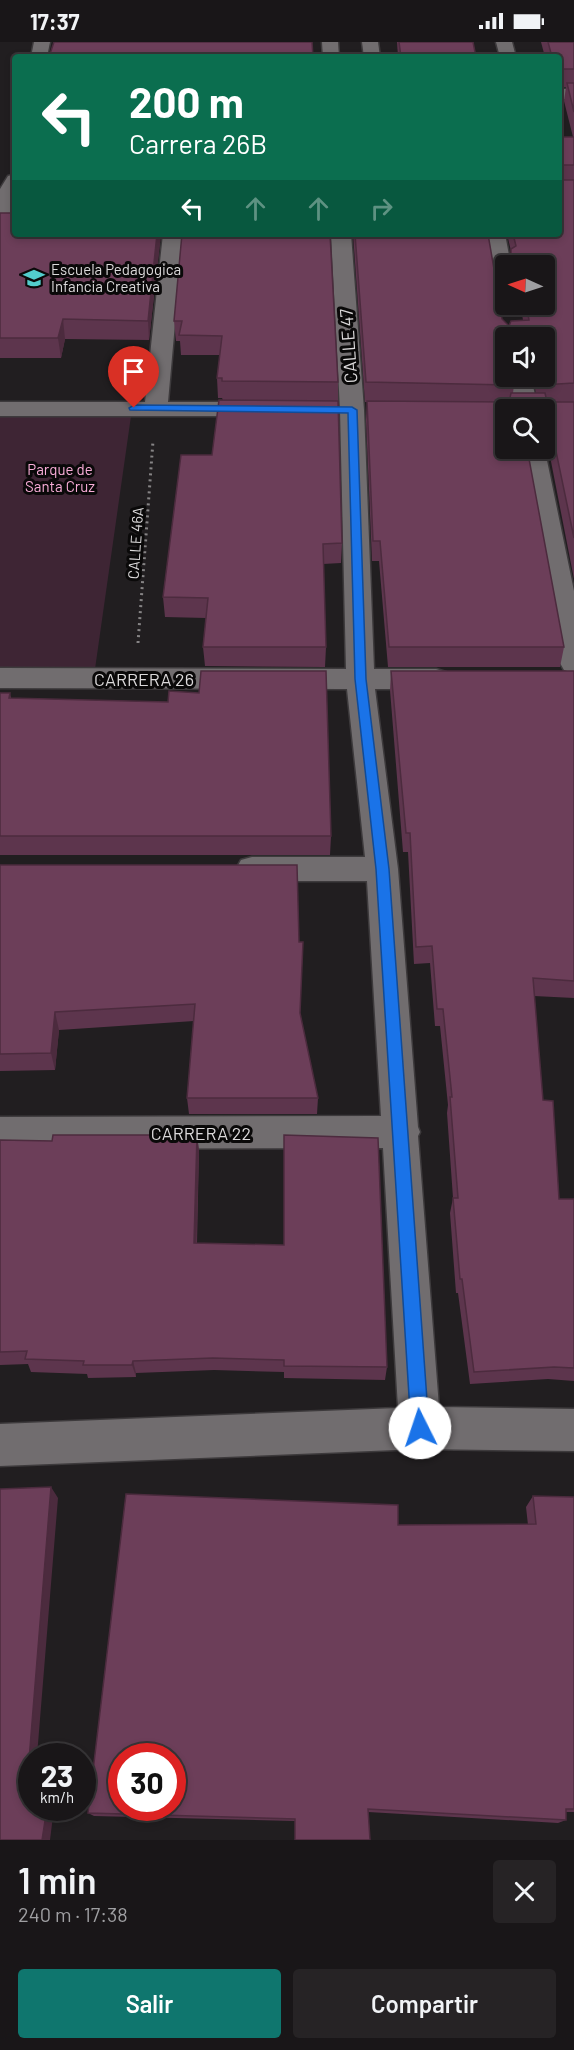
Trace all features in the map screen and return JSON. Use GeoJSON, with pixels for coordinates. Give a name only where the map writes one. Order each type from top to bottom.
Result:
{"type":"FeatureCollection","features":[{"type":"Feature","properties":{"kind":"street"},"geometry":{"type":"LineString","coordinates":[[0,220],[9,184]]}},
{"type":"Feature","properties":{"kind":"street"},"geometry":{"type":"LineString","coordinates":[[156,408],[173,237]]}},
{"type":"Feature","properties":{"kind":"street","name":"CALLE 47"},"geometry":{"type":"LineString","coordinates":[[341,237],[353,410],[360,679],[382,869],[402,1132],[420,1428]]}},
{"type":"Feature","properties":{"kind":"street"},"geometry":{"type":"LineString","coordinates":[[496,237],[499,255]]}},
{"type":"Feature","properties":{"kind":"street"},"geometry":{"type":"LineString","coordinates":[[0,409],[283,409]]}},
{"type":"Feature","properties":{"kind":"street"},"geometry":{"type":"LineString","coordinates":[[536,459],[574,663]]}},
{"type":"Feature","properties":{"kind":"street","name":"CARRERA 26"},"geometry":{"type":"LineString","coordinates":[[0,678],[467,679]]}},
{"type":"Feature","properties":{"kind":"street"},"geometry":{"type":"LineString","coordinates":[[227,869],[382,869]]}},
{"type":"Feature","properties":{"kind":"street","name":"CARRERA 22"},"geometry":{"type":"LineString","coordinates":[[0,1133],[402,1132]]}},
{"type":"Feature","properties":{"kind":"street"},"geometry":{"type":"LineString","coordinates":[[0,1445],[420,1428],[574,1430]]}},
{"type":"Feature","properties":{"kind":"path","name":"CALLE 46A"},"geometry":{"type":"LineString","coordinates":[[136,680],[156,408]]}},
{"type":"Feature","properties":{"kind":"green space","name":"Parque de Santa Cruz"},"geometry":{"type":"Polygon","coordinates":[[[0,415],[131,416],[95,669],[0,668],[0,415]]]}},
{"type":"Feature","properties":{"kind":"building"},"geometry":{"type":"Polygon","coordinates":[[[54,42],[312,42],[313,54],[50,54],[54,42]]]}},
{"type":"Feature","properties":{"kind":"building"},"geometry":{"type":"Polygon","coordinates":[[[399,42],[473,42],[475,54],[401,54],[399,42]]]}},
{"type":"Feature","properties":{"kind":"building"},"geometry":{"type":"Polygon","coordinates":[[[548,42],[574,42],[574,69],[563,69],[562,54],[551,54],[548,42]]]}},
{"type":"Feature","properties":{"kind":"building"},"geometry":{"type":"Polygon","coordinates":[[[567,83],[574,83],[574,112],[567,83]]]}},
{"type":"Feature","properties":{"kind":"building"},"geometry":{"type":"Polygon","coordinates":[[[562,137],[574,137],[574,165],[562,165],[562,137]]]}},
{"type":"Feature","properties":{"kind":"building"},"geometry":{"type":"Polygon","coordinates":[[[562,180],[574,180],[574,383],[555,384],[555,327],[495,327],[495,385],[366,382],[355,237],[489,237],[495,275],[495,315],[501,315],[509,326],[511,321],[529,320],[528,315],[555,315],[555,255],[511,255],[511,249],[516,246],[514,237],[562,237],[562,180]]]}},
{"type":"Feature","properties":{"kind":"building"},"geometry":{"type":"Polygon","coordinates":[[[0,213],[12,213],[12,237],[157,237],[148,321],[63,319],[58,338],[0,338],[0,213]]]}},
{"type":"Feature","properties":{"kind":"building"},"geometry":{"type":"Polygon","coordinates":[[[182,237],[330,237],[338,382],[222,381],[222,378],[217,378],[222,336],[179,335],[182,321],[174,321],[182,237]]]}},
{"type":"Feature","properties":{"kind":"building"},"geometry":{"type":"Polygon","coordinates":[[[511,393],[545,393],[546,399],[510,399],[511,393]]]}},
{"type":"Feature","properties":{"kind":"building"},"geometry":{"type":"Polygon","coordinates":[[[219,400],[338,401],[342,543],[323,544],[326,647],[203,647],[208,598],[163,597],[181,455],[212,455],[219,400]]]}},
{"type":"Feature","properties":{"kind":"building"},"geometry":{"type":"Polygon","coordinates":[[[367,401],[495,402],[495,459],[529,459],[564,647],[389,647],[380,541],[373,541],[367,401]]]}},
{"type":"Feature","properties":{"kind":"building"},"geometry":{"type":"Polygon","coordinates":[[[555,402],[574,402],[574,538],[555,446],[555,402]]]}},
{"type":"Feature","properties":{"kind":"building"},"geometry":{"type":"Polygon","coordinates":[[[201,671],[326,671],[331,836],[0,836],[0,693],[10,693],[9,698],[168,702],[169,691],[199,693],[201,671]]]}},
{"type":"Feature","properties":{"kind":"building"},"geometry":{"type":"Polygon","coordinates":[[[391,671],[574,671],[574,981],[533,978],[543,1100],[553,1101],[559,1199],[574,1199],[574,1368],[474,1372],[462,1279],[460,1279],[453,1198],[458,1198],[450,1097],[452,1097],[443,1009],[437,1009],[432,946],[416,947],[410,833],[406,833],[391,671]]]}},
{"type":"Feature","properties":{"kind":"building"},"geometry":{"type":"Polygon","coordinates":[[[0,865],[297,865],[299,942],[303,942],[300,1013],[318,1098],[187,1098],[195,1004],[55,1012],[51,1053],[0,1054],[0,865]]]}},
{"type":"Feature","properties":{"kind":"building"},"geometry":{"type":"Polygon","coordinates":[[[53,1135],[197,1135],[194,1243],[284,1245],[284,1135],[378,1138],[387,1367],[284,1366],[284,1360],[213,1358],[133,1361],[132,1365],[83,1365],[84,1361],[25,1359],[27,1351],[0,1352],[0,1140],[52,1141],[53,1135]]]}},
{"type":"Feature","properties":{"kind":"building"},"geometry":{"type":"Polygon","coordinates":[[[51,1487],[30,1743],[18,1743],[18,1821],[45,1821],[42,1840],[0,1840],[0,1489],[51,1487]]]}},
{"type":"Feature","properties":{"kind":"building"},"geometry":{"type":"Polygon","coordinates":[[[126,1494],[398,1505],[398,1525],[536,1524],[533,1496],[574,1497],[574,1809],[566,1809],[566,1820],[368,1809],[370,1840],[295,1840],[295,1819],[186,1816],[186,1743],[108,1743],[108,1814],[96,1813],[96,1746],[126,1494]]]}},
{"type":"Feature","properties":{"kind":"place","name":"Escuela Pedagogica Infancia Creativa"},"geometry":{"type":"Point","coordinates":[34,278]}},
{"type":"Feature","properties":{"kind":"route"},"geometry":{"type":"LineString","coordinates":[[134,408],[352,410],[360,679],[382,869],[402,1132],[420,1428]]}}]}
